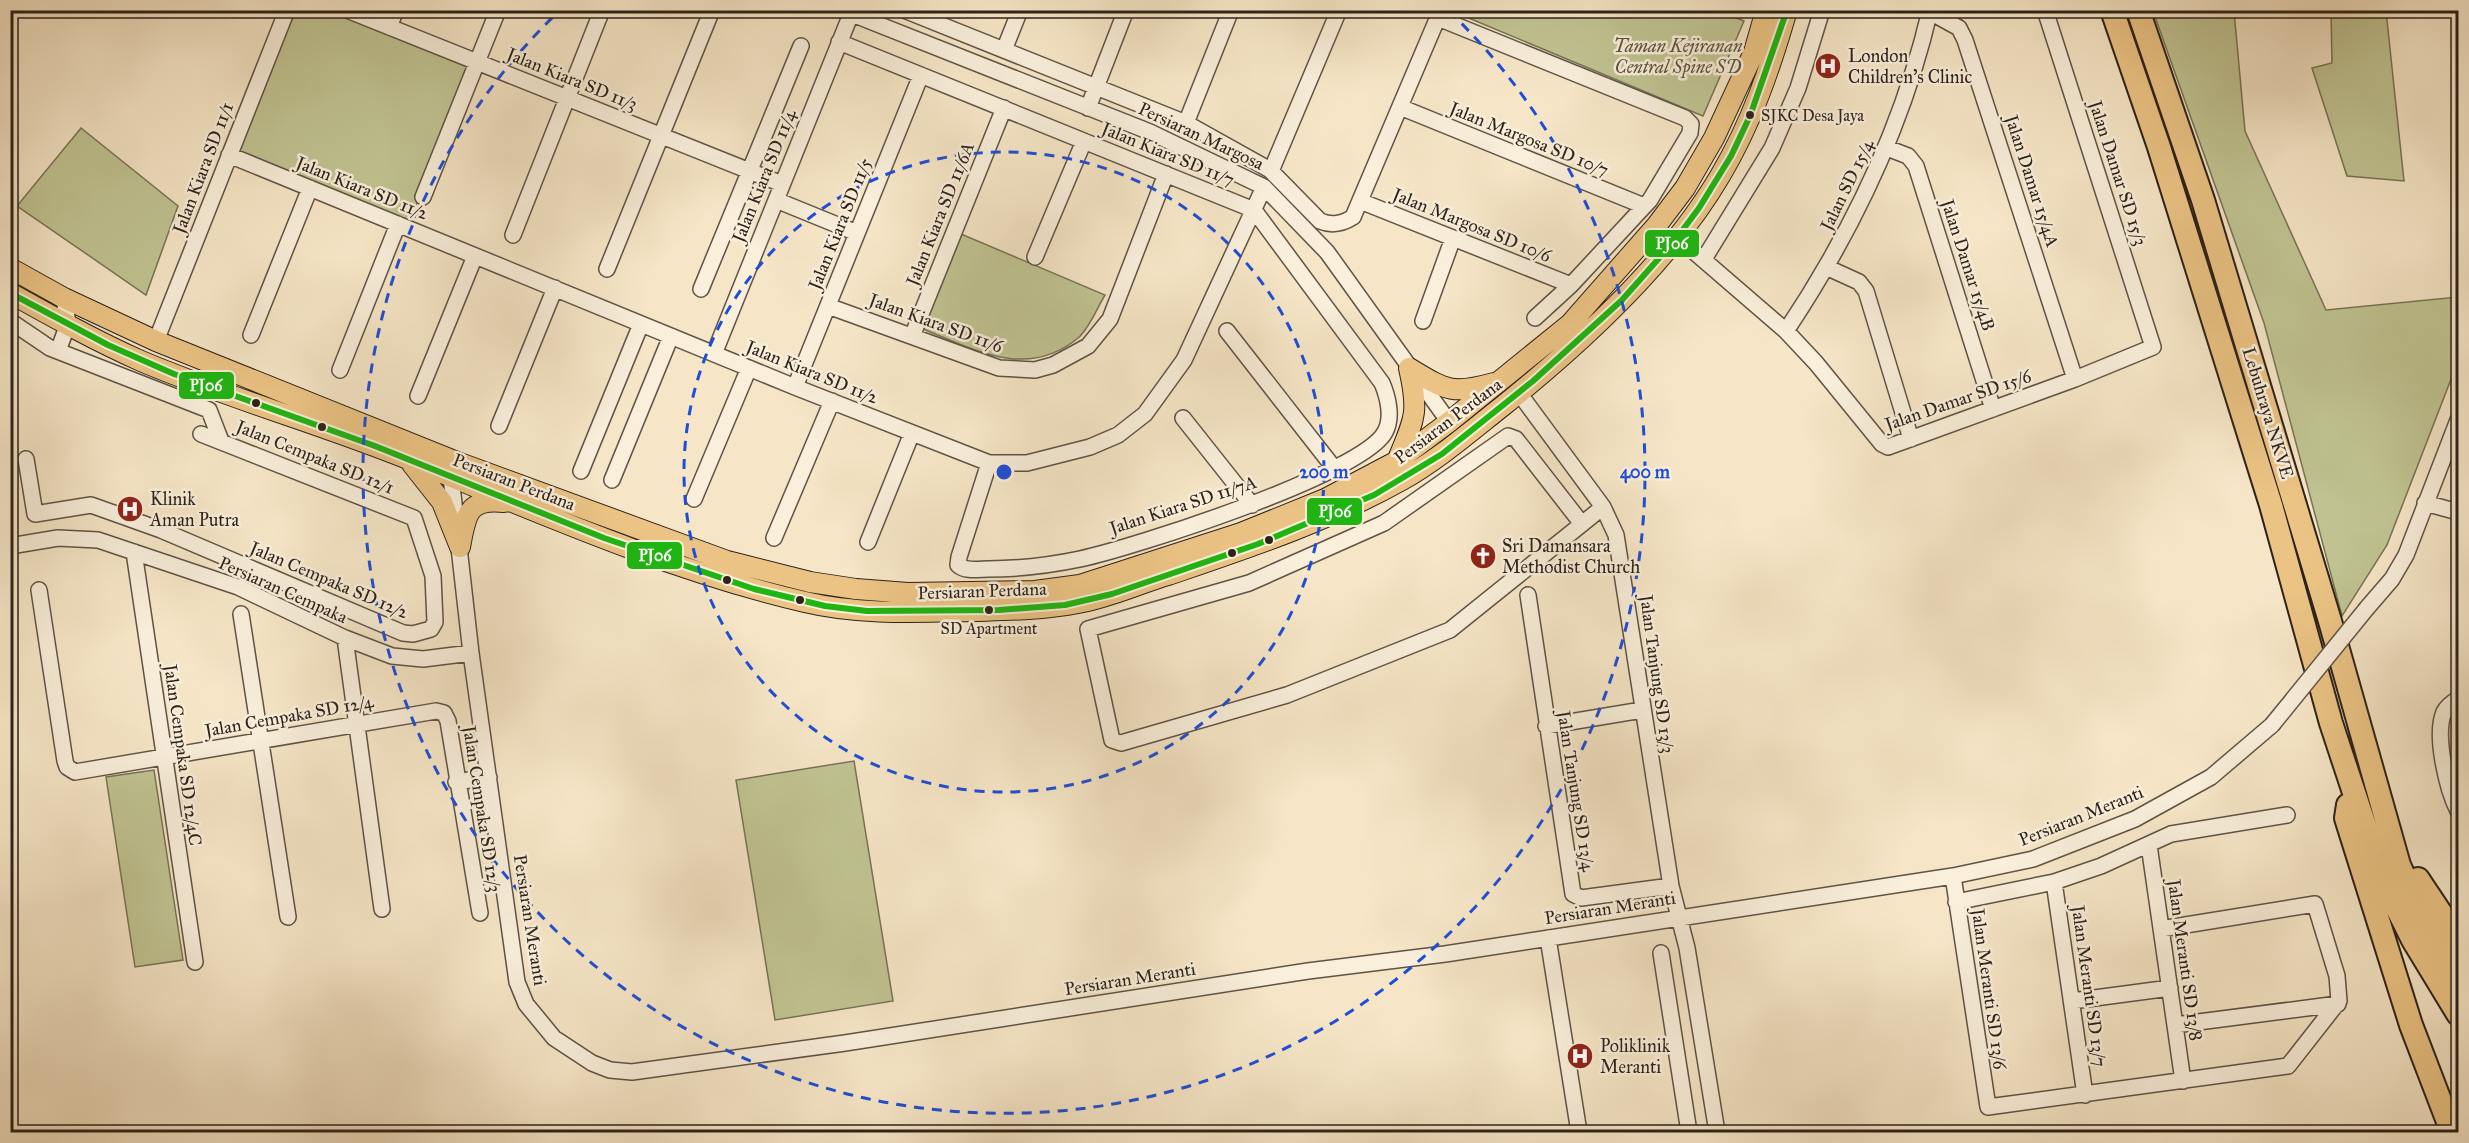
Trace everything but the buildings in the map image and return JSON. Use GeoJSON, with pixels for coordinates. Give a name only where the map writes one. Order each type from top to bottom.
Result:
{"type":"FeatureCollection","features":[{"type":"Feature","properties":{"kind":"highway","name":"Lebuhraya NKVE"},"geometry":{"type":"LineString","coordinates":[[2112,10],[2159,147],[2271,505],[2350,783],[2391,896],[2412,940],[2458,1014]]}},
{"type":"Feature","properties":{"kind":"highway","name":"Lebuhraya NKVE"},"geometry":{"type":"LineString","coordinates":[[2138,10],[2204,200],[2330,621],[2386,820]]}},
{"type":"Feature","properties":{"kind":"highway"},"geometry":{"type":"LineString","coordinates":[[2350,783],[2346,818],[2411,1025],[2452,1132]]}},
{"type":"Feature","properties":{"kind":"highway"},"geometry":{"type":"LineString","coordinates":[[2386,820],[2430,899],[2458,939]]}},
{"type":"Feature","properties":{"kind":"highway"},"geometry":{"type":"LineString","coordinates":[[2386,820],[2411,894],[2427,926],[2458,975]]}},
{"type":"Feature","properties":{"kind":"main road","name":"Persiaran Perdana"},"geometry":{"type":"LineString","coordinates":[[10,293],[141,360],[405,458],[454,469],[510,503],[718,578],[807,603],[908,613],[1036,609],[1083,603],[1241,550],[1372,496],[1449,423],[1570,324],[1657,225],[1685,188],[1714,138],[1754,52],[1766,10]]}},
{"type":"Feature","properties":{"kind":"main road","name":"Persiaran Perdana"},"geometry":{"type":"LineString","coordinates":[[10,268],[64,298],[156,341],[454,469],[727,561],[810,582],[908,593],[1035,591],[1080,585],[1241,532],[1403,469],[1463,439],[1602,320],[1677,237],[1717,182],[1737,144],[1766,78],[1786,10]]}},
{"type":"Feature","properties":{"kind":"main road"},"geometry":{"type":"LineString","coordinates":[[1409,368],[1444,388],[1458,391],[1500,382]]}},
{"type":"Feature","properties":{"kind":"main road"},"geometry":{"type":"LineString","coordinates":[[1403,469],[1416,413],[1416,397],[1409,368]]}},
{"type":"Feature","properties":{"kind":"main road"},"geometry":{"type":"LineString","coordinates":[[1449,423],[1464,423],[1514,397]]}},
{"type":"Feature","properties":{"kind":"main road"},"geometry":{"type":"LineString","coordinates":[[405,458],[422,474],[442,502],[460,546]]}},
{"type":"Feature","properties":{"kind":"main road"},"geometry":{"type":"LineString","coordinates":[[460,546],[465,522],[474,507],[489,501],[510,503]]}},
{"type":"Feature","properties":{"kind":"street","name":"Jalan Kiara SD 11/1"},"geometry":{"type":"LineString","coordinates":[[156,341],[287,10]]}},
{"type":"Feature","properties":{"kind":"street","name":"Jalan Kiara SD 11/3"},"geometry":{"type":"LineString","coordinates":[[347,10],[782,184]]}},
{"type":"Feature","properties":{"kind":"street"},"geometry":{"type":"LineString","coordinates":[[389,27],[396,10]]}},
{"type":"Feature","properties":{"kind":"street"},"geometry":{"type":"LineString","coordinates":[[423,197],[498,10]]}},
{"type":"Feature","properties":{"kind":"street"},"geometry":{"type":"LineString","coordinates":[[513,235],[602,10]]}},
{"type":"Feature","properties":{"kind":"street"},"geometry":{"type":"LineString","coordinates":[[607,269],[712,10]]}},
{"type":"Feature","properties":{"kind":"street"},"geometry":{"type":"LineString","coordinates":[[1004,50],[1020,10]]}},
{"type":"Feature","properties":{"kind":"street"},"geometry":{"type":"LineString","coordinates":[[1088,108],[1126,10]]}},
{"type":"Feature","properties":{"kind":"street"},"geometry":{"type":"LineString","coordinates":[[1186,123],[1231,10]]}},
{"type":"Feature","properties":{"kind":"street"},"geometry":{"type":"LineString","coordinates":[[1270,171],[1339,10]]}},
{"type":"Feature","properties":{"kind":"street"},"geometry":{"type":"LineString","coordinates":[[1704,259],[1772,148],[1798,88],[1822,10]]}},
{"type":"Feature","properties":{"kind":"street","name":"Jalan Damar SD 15/3"},"geometry":{"type":"LineString","coordinates":[[2045,10],[2153,347]]}},
{"type":"Feature","properties":{"kind":"street","name":"Jalan SD 15/4"},"geometry":{"type":"LineString","coordinates":[[1786,331],[1826,267],[1887,148],[1906,94],[1930,11]]}},
{"type":"Feature","properties":{"kind":"street","name":"Jalan Damar 15/4A"},"geometry":{"type":"LineString","coordinates":[[1930,11],[1959,28],[1965,40],[2075,379]]}},
{"type":"Feature","properties":{"kind":"street","name":"Jalan Kiara SD 11/4"},"geometry":{"type":"LineString","coordinates":[[714,354],[839,42],[846,12]]}},
{"type":"Feature","properties":{"kind":"street","name":"Persiaran Margosa"},"geometry":{"type":"LineString","coordinates":[[846,12],[1150,132],[1264,187],[1327,252],[1449,423]]}},
{"type":"Feature","properties":{"kind":"street"},"geometry":{"type":"LineString","coordinates":[[909,12],[1186,123],[1270,171],[1320,222],[1337,224],[1353,217],[1440,14],[1685,118],[1691,124],[1690,133],[1644,206],[1571,285],[1535,318]]}},
{"type":"Feature","properties":{"kind":"street","name":"Jalan Kiara SD 11/7"},"geometry":{"type":"LineString","coordinates":[[839,42],[1254,210]]}},
{"type":"Feature","properties":{"kind":"street"},"geometry":{"type":"LineString","coordinates":[[701,289],[801,46]]}},
{"type":"Feature","properties":{"kind":"street","name":"Jalan Kiara SD 11/5"},"geometry":{"type":"LineString","coordinates":[[795,387],[921,75]]}},
{"type":"Feature","properties":{"kind":"street","name":"Jalan Margosa SD 10/7"},"geometry":{"type":"LineString","coordinates":[[1400,107],[1644,206]]}},
{"type":"Feature","properties":{"kind":"street","name":"Jalan Kiara SD 11/6A"},"geometry":{"type":"LineString","coordinates":[[913,334],[1004,108]]}},
{"type":"Feature","properties":{"kind":"street"},"geometry":{"type":"LineString","coordinates":[[1035,257],[1084,141]]}},
{"type":"Feature","properties":{"kind":"street","name":"Jalan Damar 15/4B"},"geometry":{"type":"LineString","coordinates":[[1887,148],[1908,156],[1916,166],[1993,409]]}},
{"type":"Feature","properties":{"kind":"street","name":"Jalan Kiara SD 11/2"},"geometry":{"type":"LineString","coordinates":[[229,155],[795,387],[989,463],[1027,463],[1090,447],[1118,435],[1145,414],[1184,360],[1264,187]]}},
{"type":"Feature","properties":{"kind":"street","name":"Jalan Kiara SD 11/6"},"geometry":{"type":"LineString","coordinates":[[828,306],[913,334],[962,355],[1009,370],[1035,370],[1070,358],[1088,346],[1110,319],[1166,174]]}},
{"type":"Feature","properties":{"kind":"street"},"geometry":{"type":"LineString","coordinates":[[251,335],[310,188]]}},
{"type":"Feature","properties":{"kind":"street"},"geometry":{"type":"LineString","coordinates":[[776,200],[857,233]]}},
{"type":"Feature","properties":{"kind":"street","name":"Jalan Margosa SD 10/6"},"geometry":{"type":"LineString","coordinates":[[1360,201],[1571,285]]}},
{"type":"Feature","properties":{"kind":"street","name":"Jalan Kiara SD 11/7A"},"geometry":{"type":"LineString","coordinates":[[989,463],[959,556],[958,566],[966,569],[1005,569],[1080,559],[1252,505],[1334,468],[1371,446],[1385,432],[1389,413],[1382,383],[1254,210]]}},
{"type":"Feature","properties":{"kind":"street"},"geometry":{"type":"LineString","coordinates":[[340,370],[398,224]]}},
{"type":"Feature","properties":{"kind":"street","name":"Jalan Damar SD 15/6"},"geometry":{"type":"LineString","coordinates":[[1677,237],[1786,331],[1816,363],[1882,444],[1891,447],[2075,379],[2153,347]]}},
{"type":"Feature","properties":{"kind":"street"},"geometry":{"type":"LineString","coordinates":[[1423,321],[1453,238]]}},
{"type":"Feature","properties":{"kind":"street"},"geometry":{"type":"LineString","coordinates":[[418,396],[475,256]]}},
{"type":"Feature","properties":{"kind":"street"},"geometry":{"type":"LineString","coordinates":[[1826,267],[1858,282],[1866,291],[1911,440]]}},
{"type":"Feature","properties":{"kind":"street"},"geometry":{"type":"LineString","coordinates":[[499,426],[555,288]]}},
{"type":"Feature","properties":{"kind":"street"},"geometry":{"type":"LineString","coordinates":[[58,351],[68,324],[64,298]]}},
{"type":"Feature","properties":{"kind":"street"},"geometry":{"type":"LineString","coordinates":[[10,321],[58,351],[209,410],[221,441]]}},
{"type":"Feature","properties":{"kind":"street"},"geometry":{"type":"LineString","coordinates":[[581,471],[641,324]]}},
{"type":"Feature","properties":{"kind":"street"},"geometry":{"type":"LineString","coordinates":[[1227,331],[1334,468]]}},
{"type":"Feature","properties":{"kind":"street"},"geometry":{"type":"LineString","coordinates":[[612,480],[671,336]]}},
{"type":"Feature","properties":{"kind":"street"},"geometry":{"type":"LineString","coordinates":[[694,499],[749,368]]}},
{"type":"Feature","properties":{"kind":"street","name":"Jalan Tanjung SD 13/3"},"geometry":{"type":"LineString","coordinates":[[1514,397],[1603,507],[1619,545],[1642,710],[1671,886],[1687,948],[1717,1132]]}},
{"type":"Feature","properties":{"kind":"street"},"geometry":{"type":"LineString","coordinates":[[774,538],[832,401]]}},
{"type":"Feature","properties":{"kind":"street"},"geometry":{"type":"LineString","coordinates":[[1184,418],[1252,505]]}},
{"type":"Feature","properties":{"kind":"street"},"geometry":{"type":"LineString","coordinates":[[2458,420],[2425,503],[2458,512]]}},
{"type":"Feature","properties":{"kind":"street"},"geometry":{"type":"LineString","coordinates":[[868,542],[912,433]]}},
{"type":"Feature","properties":{"kind":"street","name":"Jalan Cempaka SD 12/1"},"geometry":{"type":"LineString","coordinates":[[201,434],[414,518],[432,576],[435,622]]}},
{"type":"Feature","properties":{"kind":"street"},"geometry":{"type":"LineString","coordinates":[[1088,629],[1249,583],[1384,523],[1508,436],[1516,439],[1582,524]]}},
{"type":"Feature","properties":{"kind":"street","name":"Jalan Cempaka SD 12/2"},"geometry":{"type":"LineString","coordinates":[[26,459],[35,514],[90,505],[161,530],[403,633],[423,633],[431,629],[435,622]]}},
{"type":"Feature","properties":{"kind":"street","name":"Persiaran Meranti"},"geometry":{"type":"LineString","coordinates":[[454,469],[471,652],[517,982],[525,1004],[554,1038],[574,1053],[610,1070],[653,1071],[1308,971],[1548,938],[1678,916],[1953,876],[2033,860],[2135,819],[2211,777],[2272,725],[2392,579],[2406,555],[2425,503]]}},
{"type":"Feature","properties":{"kind":"street"},"geometry":{"type":"LineString","coordinates":[[1083,603],[1111,736],[1115,742],[1121,742],[1287,695],[1450,630],[1603,507]]}},
{"type":"Feature","properties":{"kind":"street","name":"Persiaran Cempaka"},"geometry":{"type":"LineString","coordinates":[[10,546],[78,538],[98,540],[238,587],[345,638],[392,656],[408,659],[471,652]]}},
{"type":"Feature","properties":{"kind":"street","name":"Jalan Cempaka SD 12/4C"},"geometry":{"type":"LineString","coordinates":[[134,552],[195,963]]}},
{"type":"Feature","properties":{"kind":"street"},"geometry":{"type":"LineString","coordinates":[[238,587],[244,565]]}},
{"type":"Feature","properties":{"kind":"street","name":"Jalan Cempaka SD 12/4"},"geometry":{"type":"LineString","coordinates":[[39,590],[65,761],[70,771],[80,772],[164,759],[436,711],[444,713]]}},
{"type":"Feature","properties":{"kind":"street","name":"Jalan Tanjung SD 13/4"},"geometry":{"type":"LineString","coordinates":[[1528,595],[1573,894],[1581,898],[1671,886]]}},
{"type":"Feature","properties":{"kind":"street"},"geometry":{"type":"LineString","coordinates":[[241,614],[288,917]]}},
{"type":"Feature","properties":{"kind":"street"},"geometry":{"type":"LineString","coordinates":[[345,638],[382,909]]}},
{"type":"Feature","properties":{"kind":"street"},"geometry":{"type":"LineString","coordinates":[[2457,803],[2444,763],[2441,727],[2444,712],[2458,699]]}},
{"type":"Feature","properties":{"kind":"street"},"geometry":{"type":"LineString","coordinates":[[1546,726],[1642,710]]}},
{"type":"Feature","properties":{"kind":"street","name":"Jalan Cempaka SD 12/3"},"geometry":{"type":"LineString","coordinates":[[444,713],[448,721],[456,782],[480,913]]}},
{"type":"Feature","properties":{"kind":"street"},"geometry":{"type":"LineString","coordinates":[[456,782],[489,777]]}},
{"type":"Feature","properties":{"kind":"street"},"geometry":{"type":"LineString","coordinates":[[1956,902],[2054,882],[2149,845],[2171,834],[2287,815]]}},
{"type":"Feature","properties":{"kind":"street","name":"Jalan Meranti SD 13/8"},"geometry":{"type":"LineString","coordinates":[[2149,845],[2183,1081]]}},
{"type":"Feature","properties":{"kind":"street","name":"Jalan Meranti SD 13/6"},"geometry":{"type":"LineString","coordinates":[[1953,876],[1988,1107],[2085,1095]]}},
{"type":"Feature","properties":{"kind":"street","name":"Jalan Meranti SD 13/7"},"geometry":{"type":"LineString","coordinates":[[2054,882],[2085,1095]]}},
{"type":"Feature","properties":{"kind":"street"},"geometry":{"type":"LineString","coordinates":[[2085,1095],[2288,1066],[2338,1004],[2339,982],[2315,904],[2161,929]]}},
{"type":"Feature","properties":{"kind":"street"},"geometry":{"type":"LineString","coordinates":[[1548,938],[1580,1132]]}},
{"type":"Feature","properties":{"kind":"street"},"geometry":{"type":"LineString","coordinates":[[1661,953],[1689,1132]]}},
{"type":"Feature","properties":{"kind":"street"},"geometry":{"type":"LineString","coordinates":[[2072,1001],[2170,988]]}},
{"type":"Feature","properties":{"kind":"street"},"geometry":{"type":"LineString","coordinates":[[2175,1025],[2338,1004]]}},
{"type":"Feature","properties":{"kind":"green space","name":"Taman Kejiranan Central Spine SD"},"geometry":{"type":"Polygon","coordinates":[[[1717,10],[1744,21],[1703,116],[1452,11],[1717,10]]]}},
{"type":"Feature","properties":{"kind":"green space"},"geometry":{"type":"Polygon","coordinates":[[[291,11],[338,11],[472,65],[408,225],[234,154],[291,11]]]}},
{"type":"Feature","properties":{"kind":"green space"},"geometry":{"type":"Polygon","coordinates":[[[2153,11],[2234,11],[2245,131],[2326,310],[2458,297],[2458,361],[2387,545],[2342,616],[2264,323],[2153,11]]]}},
{"type":"Feature","properties":{"kind":"green space"},"geometry":{"type":"Polygon","coordinates":[[[2331,11],[2386,11],[2404,181],[2347,176],[2312,68],[2332,63],[2331,11]]]}},
{"type":"Feature","properties":{"kind":"green space"},"geometry":{"type":"Polygon","coordinates":[[[81,128],[178,206],[146,295],[17,206],[81,128]]]}},
{"type":"Feature","properties":{"kind":"green space"},"geometry":{"type":"Polygon","coordinates":[[[961,234],[1105,295],[1082,334],[1059,351],[1040,357],[1020,359],[981,352],[923,329],[961,234]]]}},
{"type":"Feature","properties":{"kind":"green space"},"geometry":{"type":"Polygon","coordinates":[[[854,761],[893,1001],[775,1020],[736,780],[854,761]]]}},
{"type":"Feature","properties":{"kind":"green space"},"geometry":{"type":"Polygon","coordinates":[[[154,770],[183,960],[135,967],[106,777],[154,770]]]}},
{"type":"Feature","properties":{"kind":"transit line","name":"PJ06"},"geometry":{"type":"LineString","coordinates":[[10,293],[108,345],[174,374],[375,446],[604,538],[754,589],[825,606],[867,611],[999,610],[1065,605],[1112,594],[1258,544],[1374,495],[1442,454],[1533,381],[1622,300],[1676,239],[1699,208],[1731,156],[1750,116],[1787,10]]}},
{"type":"Feature","properties":{"kind":"place","name":"London Children's Clinic"},"geometry":{"type":"Point","coordinates":[1828,66]}},
{"type":"Feature","properties":{"kind":"place","name":"SJKC Desa Jaya"},"geometry":{"type":"Point","coordinates":[1750,115]}},
{"type":"Feature","properties":{"kind":"place","name":"Klinik Aman Putra"},"geometry":{"type":"Point","coordinates":[130,509]}},
{"type":"Feature","properties":{"kind":"place","name":"Sri Damansara Methodist Church"},"geometry":{"type":"Point","coordinates":[1483,556]}},
{"type":"Feature","properties":{"kind":"place","name":"SD Apartment"},"geometry":{"type":"Point","coordinates":[989,610]}},
{"type":"Feature","properties":{"kind":"place","name":"Poliklinik Meranti"},"geometry":{"type":"Point","coordinates":[1580,1056]}}]}
